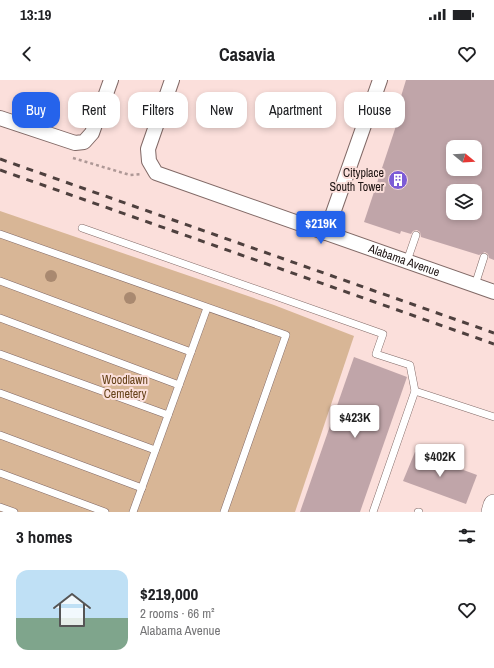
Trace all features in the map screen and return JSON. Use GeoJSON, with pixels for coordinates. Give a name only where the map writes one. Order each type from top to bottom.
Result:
{"type":"FeatureCollection","features":[{"type":"Feature","properties":{"kind":"main road"},"geometry":{"type":"LineString","coordinates":[[492,512],[494,505]]}},
{"type":"Feature","properties":{"kind":"street"},"geometry":{"type":"LineString","coordinates":[[0,118],[75,143],[84,142],[92,134],[111,80]]}},
{"type":"Feature","properties":{"kind":"street"},"geometry":{"type":"LineString","coordinates":[[156,173],[149,161],[148,149],[172,80]]}},
{"type":"Feature","properties":{"kind":"street"},"geometry":{"type":"LineString","coordinates":[[326,233],[380,80]]}},
{"type":"Feature","properties":{"kind":"street","name":"Alabama Avenue"},"geometry":{"type":"LineString","coordinates":[[156,173],[494,292]]}},
{"type":"Feature","properties":{"kind":"lane"},"geometry":{"type":"LineString","coordinates":[[82,228],[383,334],[376,354],[410,365],[415,391],[373,512]]}},
{"type":"Feature","properties":{"kind":"lane"},"geometry":{"type":"LineString","coordinates":[[0,234],[286,335],[224,512]]}},
{"type":"Feature","properties":{"kind":"lane"},"geometry":{"type":"LineString","coordinates":[[407,261],[416,235]]}},
{"type":"Feature","properties":{"kind":"lane"},"geometry":{"type":"LineString","coordinates":[[475,285],[484,257]]}},
{"type":"Feature","properties":{"kind":"lane"},"geometry":{"type":"LineString","coordinates":[[0,281],[191,352]]}},
{"type":"Feature","properties":{"kind":"lane"},"geometry":{"type":"LineString","coordinates":[[133,512],[207,308]]}},
{"type":"Feature","properties":{"kind":"lane"},"geometry":{"type":"LineString","coordinates":[[0,318],[179,385]]}},
{"type":"Feature","properties":{"kind":"lane"},"geometry":{"type":"LineString","coordinates":[[0,354],[168,415]]}},
{"type":"Feature","properties":{"kind":"lane"},"geometry":{"type":"LineString","coordinates":[[415,391],[494,417]]}},
{"type":"Feature","properties":{"kind":"lane"},"geometry":{"type":"LineString","coordinates":[[0,393],[156,450]]}},
{"type":"Feature","properties":{"kind":"lane"},"geometry":{"type":"LineString","coordinates":[[0,435],[142,488]]}},
{"type":"Feature","properties":{"kind":"lane"},"geometry":{"type":"LineString","coordinates":[[0,473],[105,512]]}},
{"type":"Feature","properties":{"kind":"lane"},"geometry":{"type":"LineString","coordinates":[[0,507],[14,512]]}},
{"type":"Feature","properties":{"kind":"path"},"geometry":{"type":"LineString","coordinates":[[52,136],[74,159],[130,175],[156,173]]}},
{"type":"Feature","properties":{"kind":"green space","name":"Woodlawn Cemetery"},"geometry":{"type":"Polygon","coordinates":[[[0,211],[274,305],[354,336],[295,512],[0,512],[0,211]]]}},
{"type":"Feature","properties":{"kind":"building"},"geometry":{"type":"Polygon","coordinates":[[[406,80],[494,80],[494,260],[489,258],[488,254],[485,252],[479,255],[421,237],[420,232],[417,230],[413,231],[411,234],[401,231],[400,234],[364,222],[395,129],[405,128],[405,92],[402,92],[406,80]]]}},
{"type":"Feature","properties":{"kind":"building"},"geometry":{"type":"Polygon","coordinates":[[[354,357],[407,377],[360,512],[300,512],[354,357]]]}},
{"type":"Feature","properties":{"kind":"building"},"geometry":{"type":"Polygon","coordinates":[[[415,452],[477,475],[466,504],[403,481],[415,452]]]}},
{"type":"Feature","properties":{"kind":"railway"},"geometry":{"type":"LineString","coordinates":[[0,159],[494,333]]}},
{"type":"Feature","properties":{"kind":"railway"},"geometry":{"type":"LineString","coordinates":[[0,170],[494,344]]}},
{"type":"Feature","properties":{"kind":"place","name":"Cityplace South Tower"},"geometry":{"type":"Point","coordinates":[398,180]}}]}
